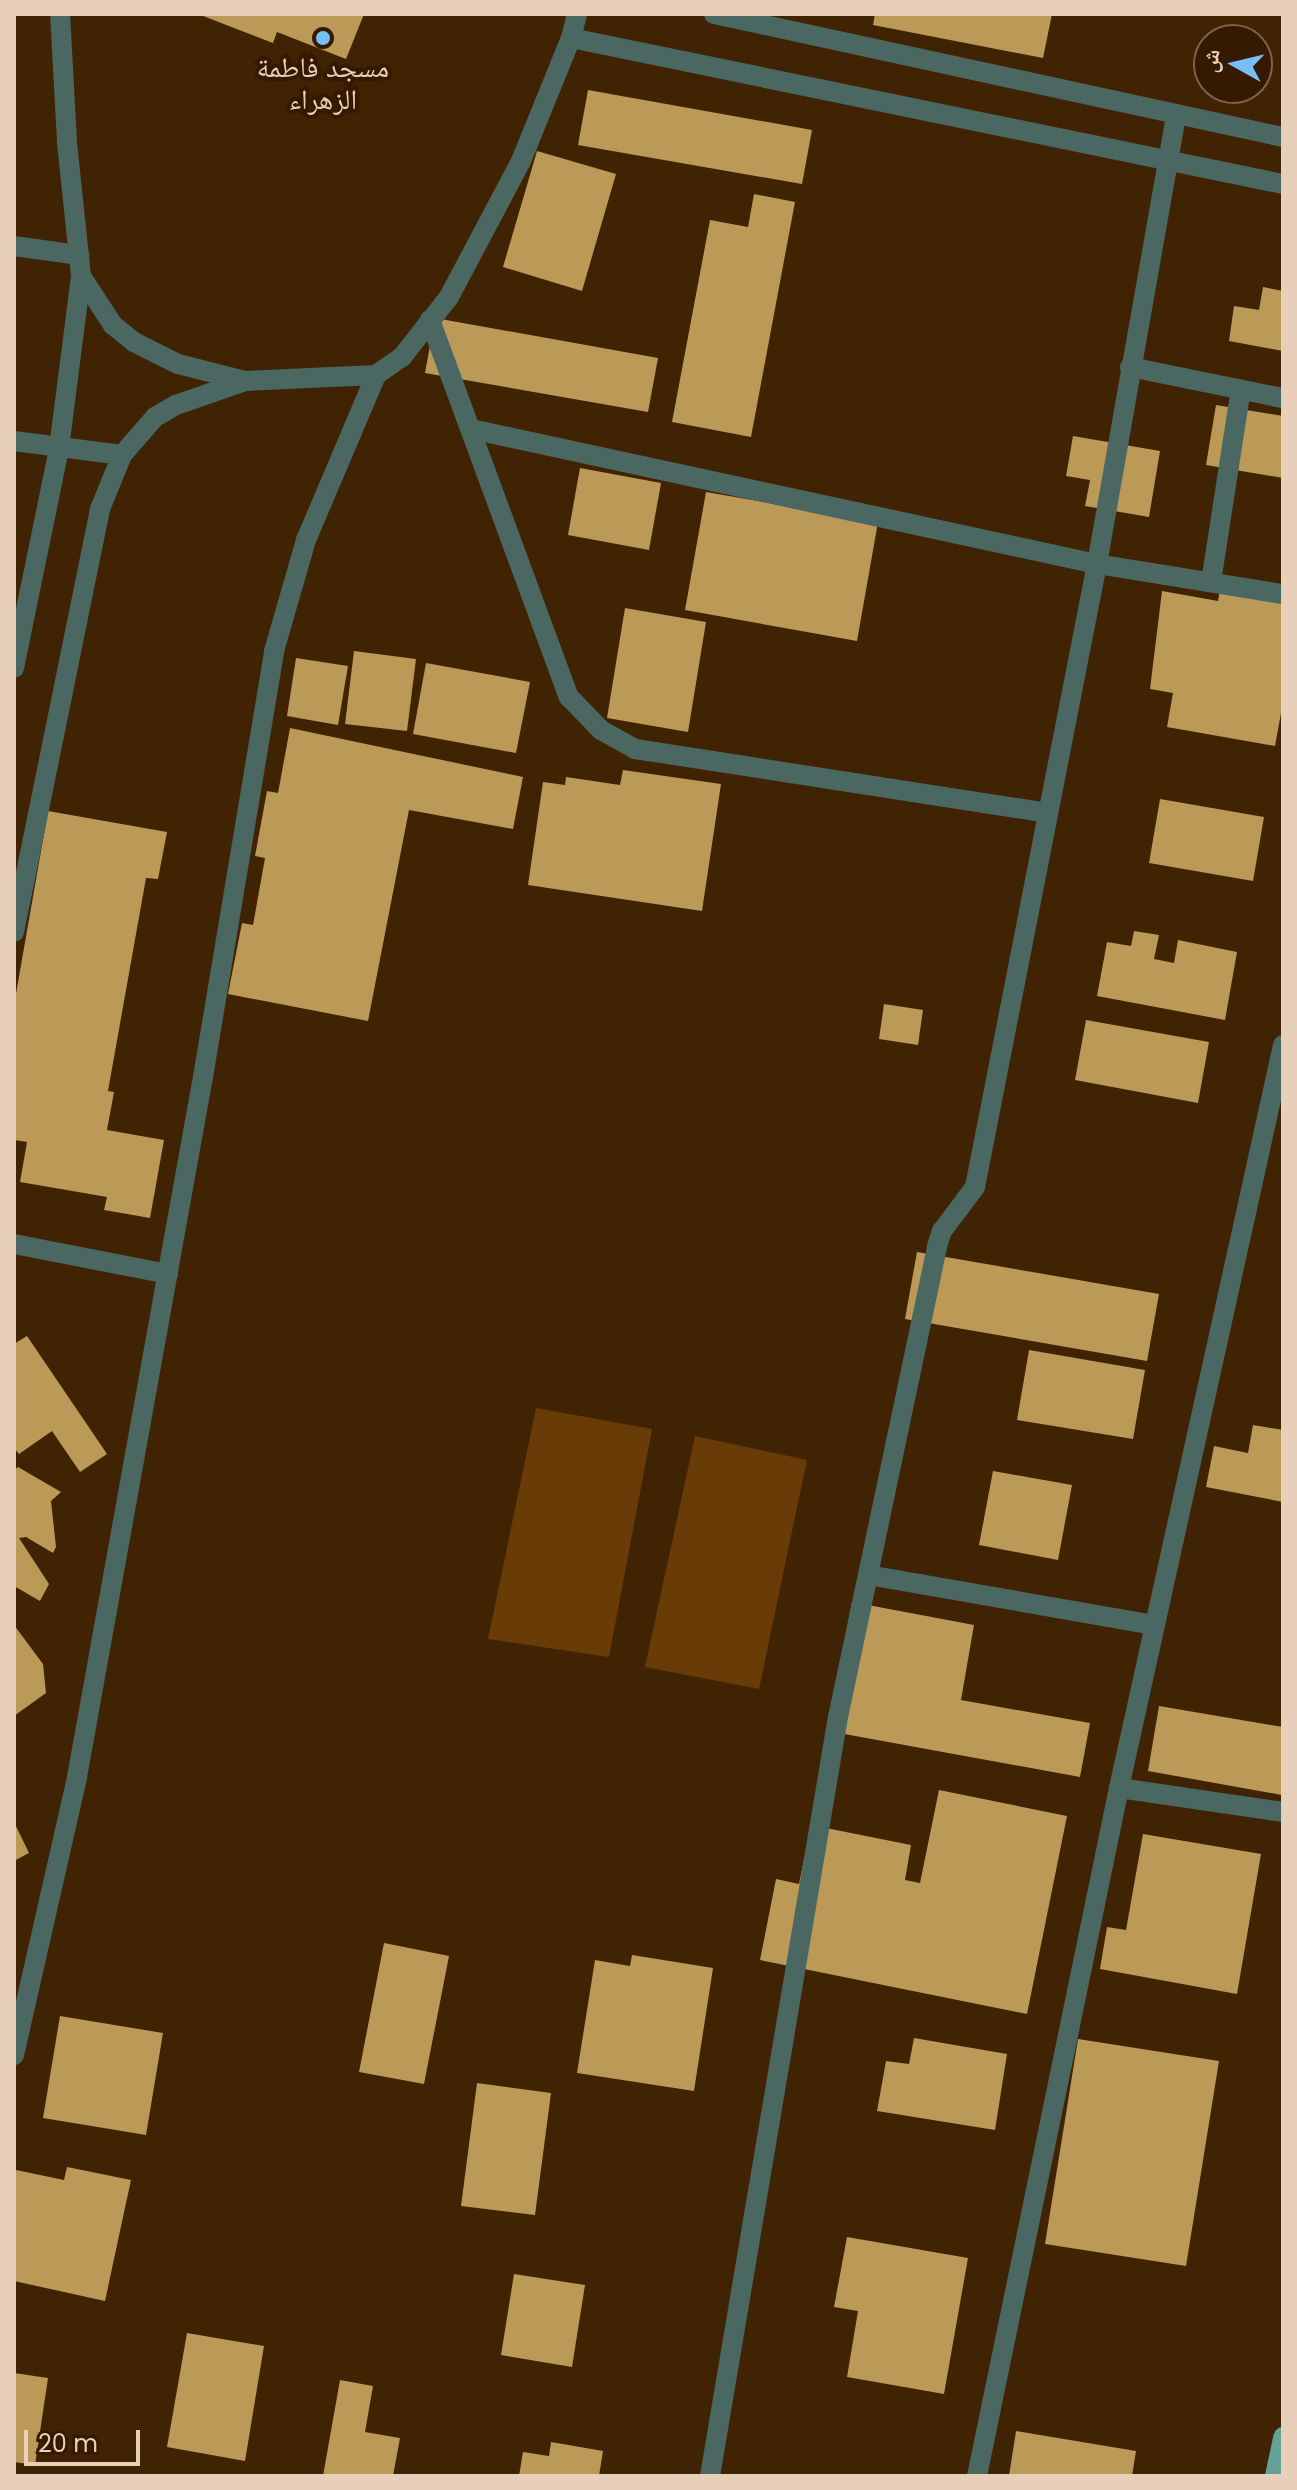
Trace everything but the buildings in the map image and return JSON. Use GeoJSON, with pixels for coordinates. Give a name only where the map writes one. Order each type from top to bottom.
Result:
{"type":"FeatureCollection","features":[{"type":"Feature","properties":{"kind":"main road"},"geometry":{"type":"LineString","coordinates":[[1275,2476],[1283,2437]]}},
{"type":"Feature","properties":{"kind":"street"},"geometry":{"type":"LineString","coordinates":[[14,668],[18,624],[59,448],[81,276],[67,142],[60,14]]}},
{"type":"Feature","properties":{"kind":"street"},"geometry":{"type":"LineString","coordinates":[[81,276],[113,325],[134,342],[178,364],[245,381],[346,379],[376,375],[402,357],[449,297],[521,161],[571,38],[577,14]]}},
{"type":"Feature","properties":{"kind":"street"},"geometry":{"type":"LineString","coordinates":[[714,14],[1283,137]]}},
{"type":"Feature","properties":{"kind":"street"},"geometry":{"type":"LineString","coordinates":[[571,38],[1283,184]]}},
{"type":"Feature","properties":{"kind":"street"},"geometry":{"type":"LineString","coordinates":[[710,2476],[838,1717],[937,1246],[942,1231],[975,1187],[1097,564],[1165,159],[1176,114]]}},
{"type":"Feature","properties":{"kind":"street"},"geometry":{"type":"LineString","coordinates":[[14,246],[79,255]]}},
{"type":"Feature","properties":{"kind":"street"},"geometry":{"type":"LineString","coordinates":[[430,320],[569,697],[617,741],[635,749],[1048,813]]}},
{"type":"Feature","properties":{"kind":"street"},"geometry":{"type":"LineString","coordinates":[[1130,367],[1283,398]]}},
{"type":"Feature","properties":{"kind":"street"},"geometry":{"type":"LineString","coordinates":[[14,2055],[77,1777],[168,1274],[274,651],[306,540],[376,375]]}},
{"type":"Feature","properties":{"kind":"street"},"geometry":{"type":"LineString","coordinates":[[14,932],[100,509],[122,455],[155,417],[176,405],[245,381]]}},
{"type":"Feature","properties":{"kind":"street"},"geometry":{"type":"LineString","coordinates":[[1211,582],[1241,389]]}},
{"type":"Feature","properties":{"kind":"street"},"geometry":{"type":"LineString","coordinates":[[471,429],[1097,564],[1283,594]]}},
{"type":"Feature","properties":{"kind":"street"},"geometry":{"type":"LineString","coordinates":[[14,441],[122,455]]}},
{"type":"Feature","properties":{"kind":"street"},"geometry":{"type":"LineString","coordinates":[[977,2476],[1119,1788],[1283,1045]]}},
{"type":"Feature","properties":{"kind":"street"},"geometry":{"type":"LineString","coordinates":[[14,1244],[168,1274]]}},
{"type":"Feature","properties":{"kind":"street"},"geometry":{"type":"LineString","coordinates":[[868,1575],[1155,1625]]}},
{"type":"Feature","properties":{"kind":"street"},"geometry":{"type":"LineString","coordinates":[[1119,1788],[1283,1812]]}},
{"type":"Feature","properties":{"kind":"shaded area"},"geometry":{"type":"Polygon","coordinates":[[[536,1408],[652,1429],[609,1657],[488,1639],[536,1408]]]}},
{"type":"Feature","properties":{"kind":"shaded area"},"geometry":{"type":"Polygon","coordinates":[[[695,1436],[807,1460],[759,1689],[645,1667],[695,1436]]]}},
{"type":"Feature","properties":{"kind":"place","name":"مسجد فاطمة الزهراء"},"geometry":{"type":"Point","coordinates":[323,38]}}]}
